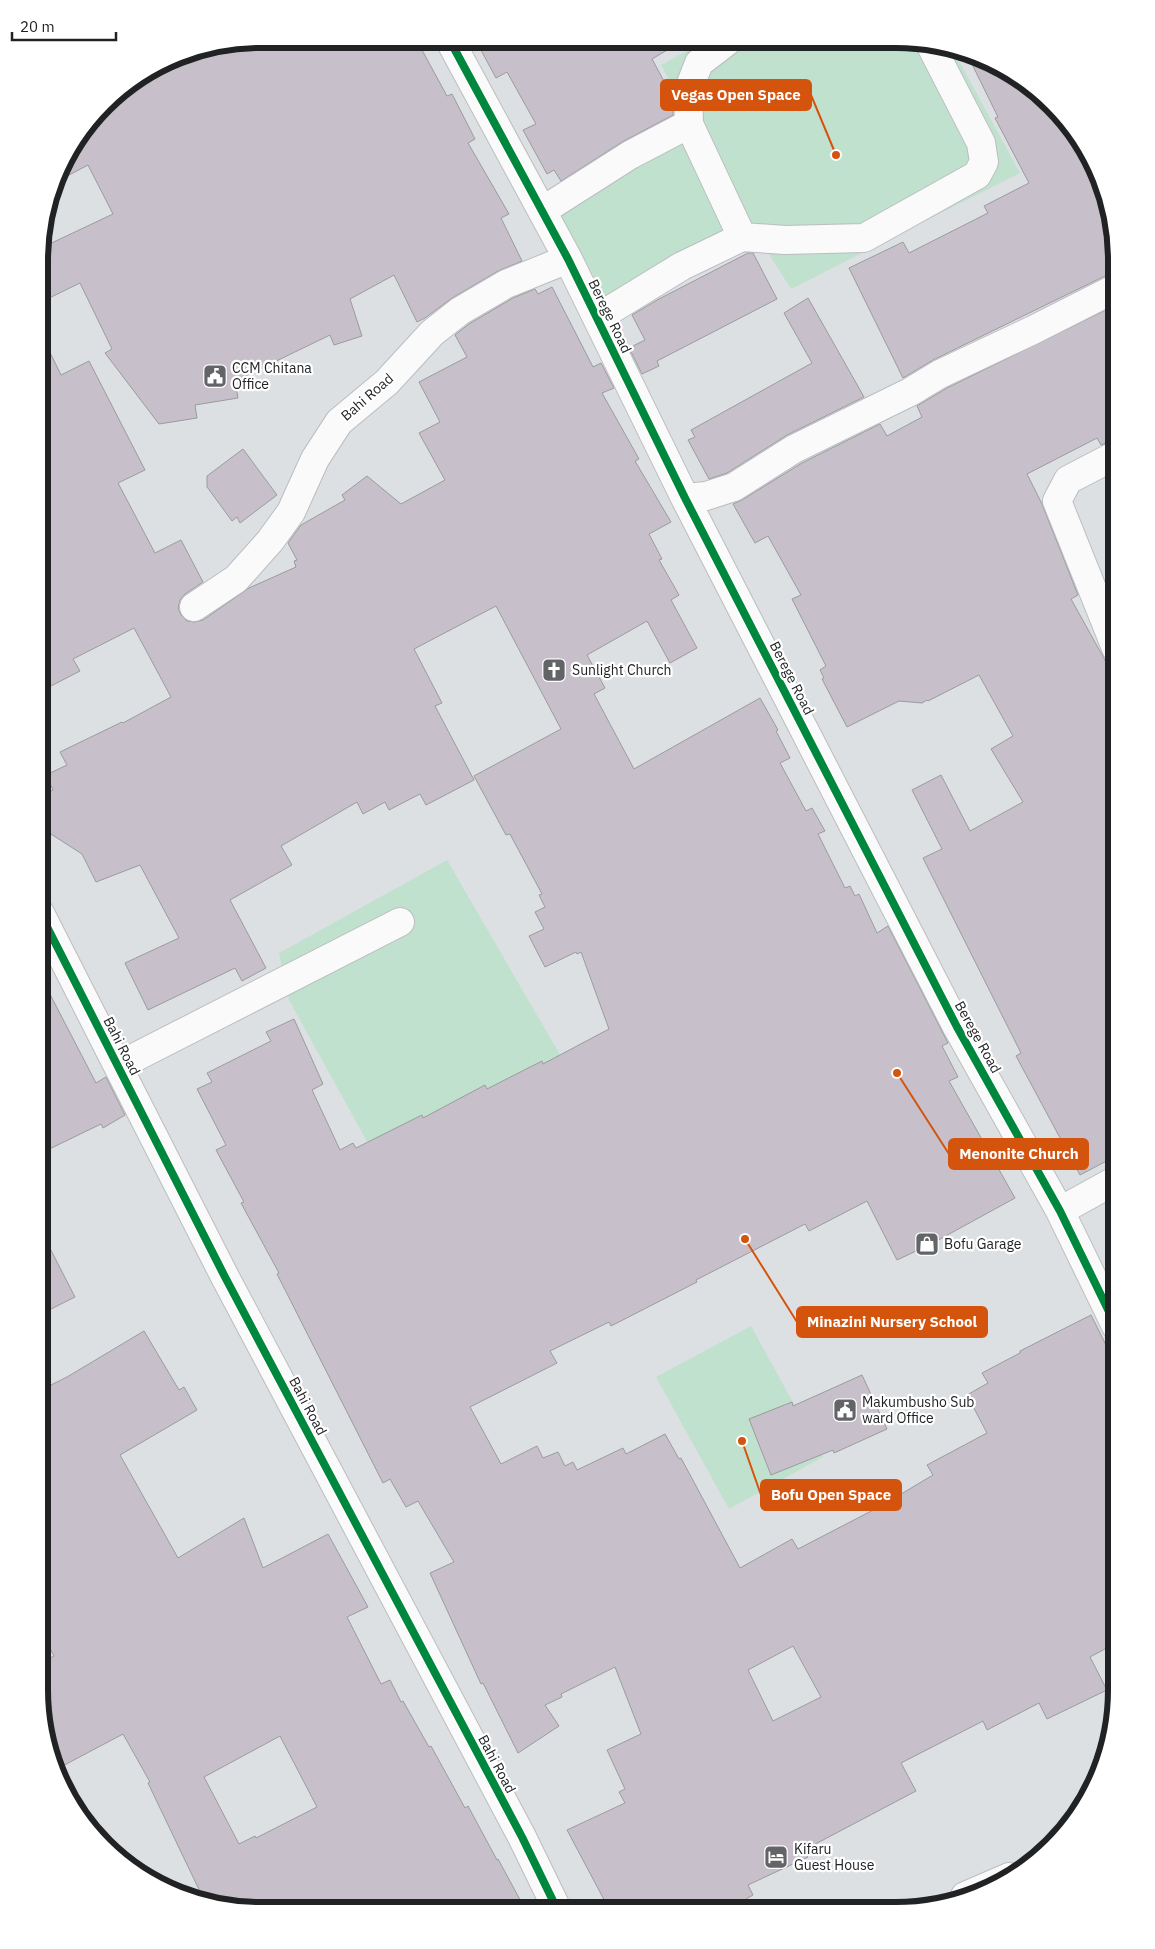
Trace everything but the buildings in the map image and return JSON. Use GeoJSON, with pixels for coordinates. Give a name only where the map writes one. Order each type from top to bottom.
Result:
{"type":"FeatureCollection","features":[{"type":"Feature","properties":{"kind":"street","name":"Berege Road"},"geometry":{"type":"LineString","coordinates":[[454,48],[568,260],[685,498],[957,1026],[1060,1211],[1108,1310]]}},
{"type":"Feature","properties":{"kind":"street"},"geometry":{"type":"LineString","coordinates":[[719,48],[700,63],[688,91],[689,124],[742,237]]}},
{"type":"Feature","properties":{"kind":"street"},"geometry":{"type":"LineString","coordinates":[[597,318],[682,266],[742,237],[785,240],[864,238],[977,175],[984,162],[981,143],[934,51]]}},
{"type":"Feature","properties":{"kind":"street"},"geometry":{"type":"LineString","coordinates":[[542,211],[630,155],[689,124]]}},
{"type":"Feature","properties":{"kind":"street","name":"Bahi Road"},"geometry":{"type":"LineString","coordinates":[[194,607],[236,579],[270,542],[291,512],[315,459],[339,422],[387,382],[432,333],[460,311],[506,284],[568,260]]}},
{"type":"Feature","properties":{"kind":"street"},"geometry":{"type":"LineString","coordinates":[[685,498],[706,496],[734,487],[794,449],[910,392],[940,374],[1108,292]]}},
{"type":"Feature","properties":{"kind":"street"},"geometry":{"type":"LineString","coordinates":[[1108,459],[1068,480],[1057,501],[1108,628]]}},
{"type":"Feature","properties":{"kind":"street"},"geometry":{"type":"LineString","coordinates":[[118,1066],[400,922]]}},
{"type":"Feature","properties":{"kind":"street","name":"Bahi Road"},"geometry":{"type":"LineString","coordinates":[[48,929],[226,1276],[522,1837],[553,1901]]}},
{"type":"Feature","properties":{"kind":"street"},"geometry":{"type":"LineString","coordinates":[[1060,1211],[1108,1184]]}},
{"type":"Feature","properties":{"kind":"green space"},"geometry":{"type":"Polygon","coordinates":[[[692,48],[909,48],[923,49],[957,57],[1020,173],[791,289],[752,228],[610,305],[552,200],[693,123],[661,65],[692,48]]]}},
{"type":"Feature","properties":{"kind":"green space"},"geometry":{"type":"Polygon","coordinates":[[[447,860],[570,1072],[376,1158],[289,1000],[279,953],[447,860]]]}},
{"type":"Feature","properties":{"kind":"green space"},"geometry":{"type":"Polygon","coordinates":[[[751,1326],[823,1457],[729,1509],[656,1377],[751,1326]]]}},
{"type":"Feature","properties":{"kind":"cycle path"},"geometry":{"type":"LineString","coordinates":[[454,48],[568,259],[685,498],[957,1027],[1060,1211],[1108,1310]]}},
{"type":"Feature","properties":{"kind":"cycle path"},"geometry":{"type":"LineString","coordinates":[[48,929],[225,1277],[522,1837],[553,1901]]}},
{"type":"Feature","properties":{"kind":"place","name":"Vegas Open Space"},"geometry":{"type":"Point","coordinates":[836,155]}},
{"type":"Feature","properties":{"kind":"place","name":"CCM Chitana Office"},"geometry":{"type":"Point","coordinates":[215,376]}},
{"type":"Feature","properties":{"kind":"place","name":"Sunlight Church"},"geometry":{"type":"Point","coordinates":[554,670]}},
{"type":"Feature","properties":{"kind":"place","name":"Menonite Church"},"geometry":{"type":"Point","coordinates":[897,1073]}},
{"type":"Feature","properties":{"kind":"place","name":"Minazini Nursery School"},"geometry":{"type":"Point","coordinates":[745,1239]}},
{"type":"Feature","properties":{"kind":"place","name":"Bofu Garage"},"geometry":{"type":"Point","coordinates":[927,1244]}},
{"type":"Feature","properties":{"kind":"place","name":"Makumbusho Sub ward Office"},"geometry":{"type":"Point","coordinates":[845,1410]}},
{"type":"Feature","properties":{"kind":"place","name":"Bofu Open Space"},"geometry":{"type":"Point","coordinates":[742,1441]}},
{"type":"Feature","properties":{"kind":"place","name":"Kifaru Guest House"},"geometry":{"type":"Point","coordinates":[776,1857]}}]}
